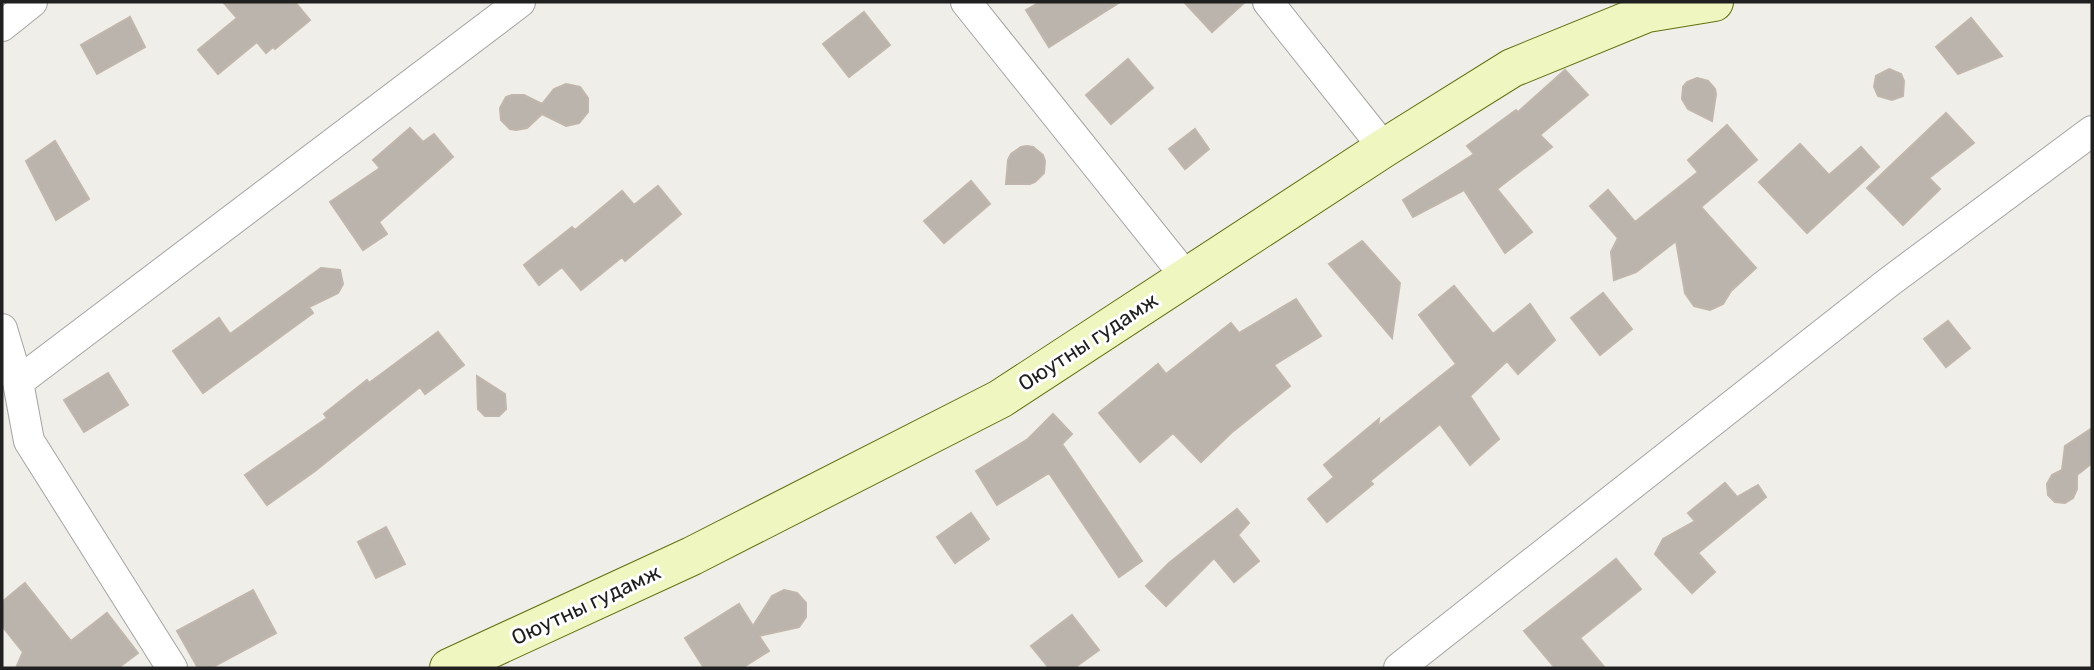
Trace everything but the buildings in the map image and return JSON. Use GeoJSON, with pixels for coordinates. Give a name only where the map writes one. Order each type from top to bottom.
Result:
{"type":"FeatureCollection","features":[{"type":"Feature","properties":{"kind":"street"},"geometry":{"type":"LineString","coordinates":[[2,26],[32,2]]}},
{"type":"Feature","properties":{"kind":"street"},"geometry":{"type":"LineString","coordinates":[[19,382],[520,2]]}},
{"type":"Feature","properties":{"kind":"street"},"geometry":{"type":"LineString","coordinates":[[966,2],[1187,278]]}},
{"type":"Feature","properties":{"kind":"street"},"geometry":{"type":"LineString","coordinates":[[1268,2],[1384,148]]}},
{"type":"Feature","properties":{"kind":"street","name":"Оюутны гудамж"},"geometry":{"type":"LineString","coordinates":[[449,668],[692,556],[1000,399],[1384,148],[1512,68],[1642,8],[1714,2]]}},
{"type":"Feature","properties":{"kind":"street"},"geometry":{"type":"LineString","coordinates":[[1399,668],[1889,282],[2092,131]]}},
{"type":"Feature","properties":{"kind":"street"},"geometry":{"type":"LineString","coordinates":[[2,329],[19,382],[29,441],[172,668]]}}]}
